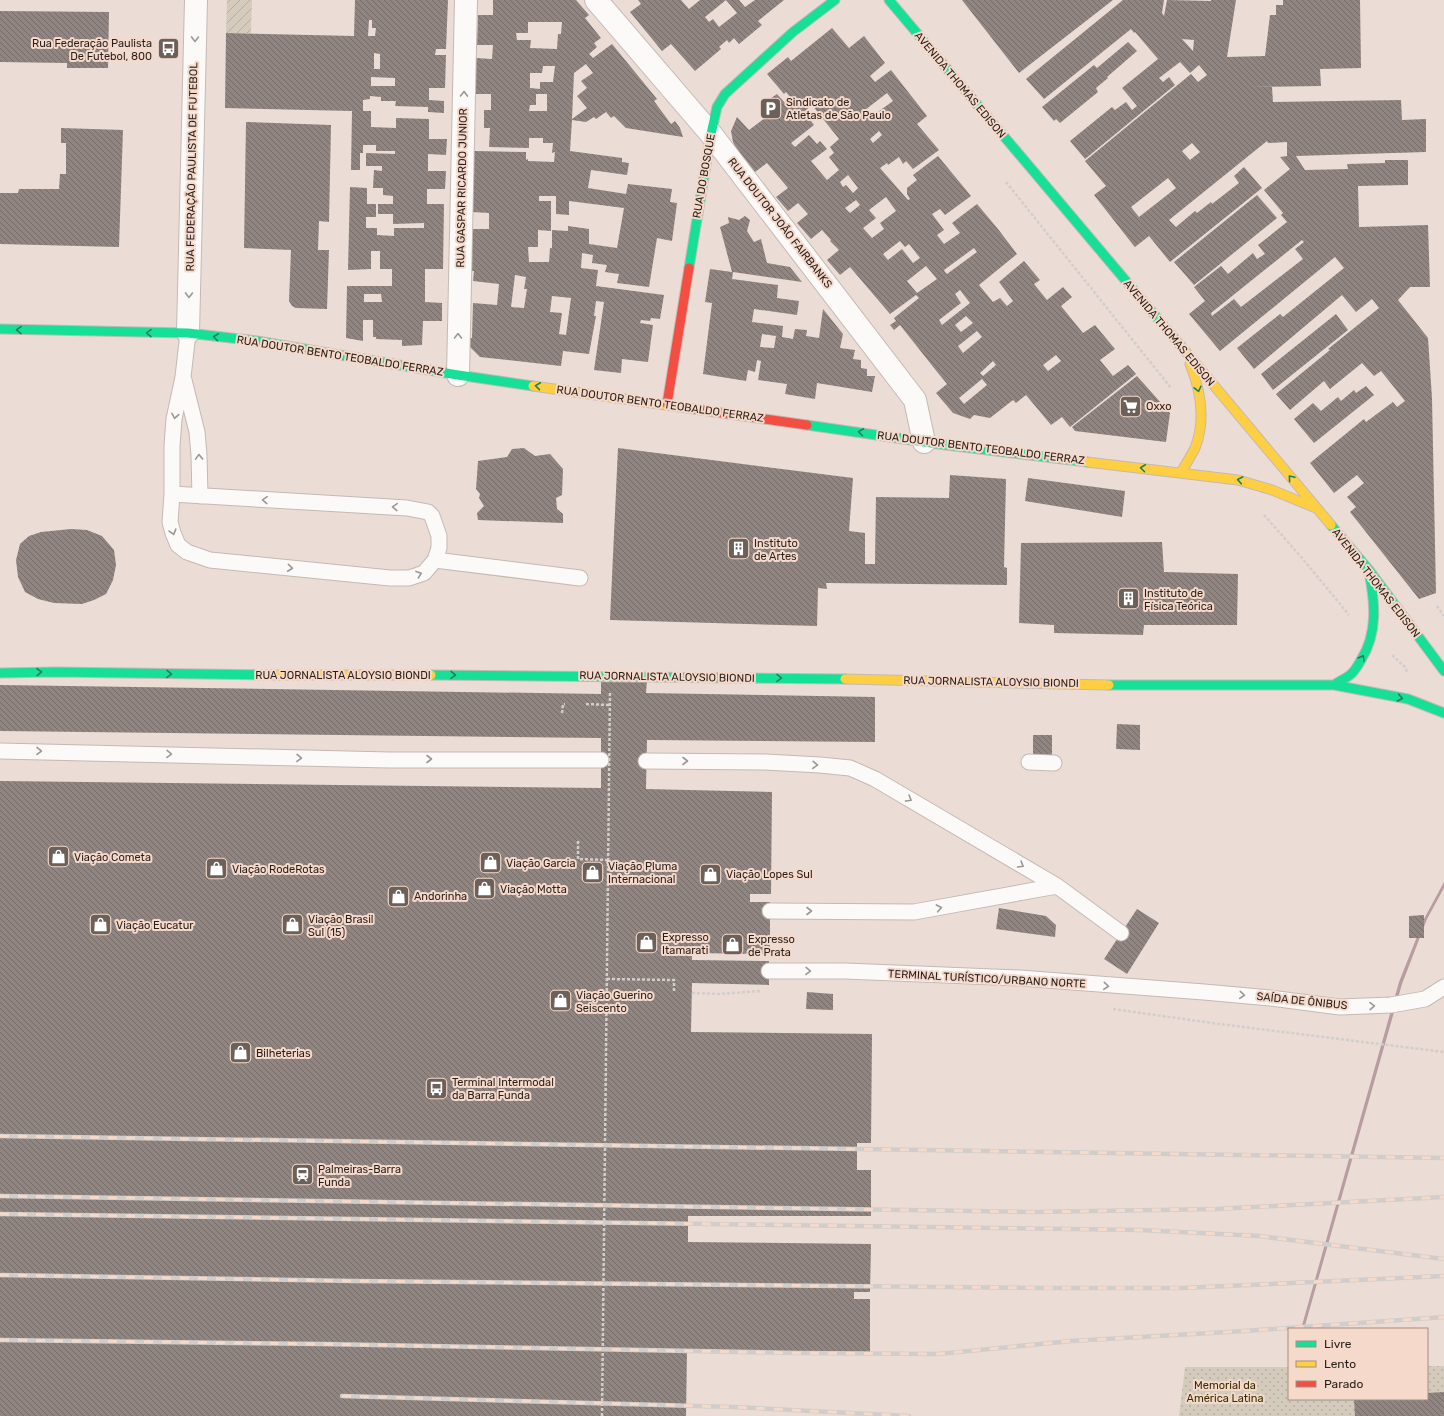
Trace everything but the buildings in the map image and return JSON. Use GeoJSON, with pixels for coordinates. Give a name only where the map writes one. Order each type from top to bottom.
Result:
{"type":"FeatureCollection","features":[{"type":"Feature","properties":{"kind":"street","name":"RUA FEDERAÇÃO PAULISTA DE FUTEBOL"},"geometry":{"type":"LineString","coordinates":[[188,333],[196,0]]}},
{"type":"Feature","properties":{"kind":"street","name":"RUA GASPAR RICARDO JUNIOR"},"geometry":{"type":"LineString","coordinates":[[458,375],[466,0]]}},
{"type":"Feature","properties":{"kind":"street","name":"RUA DOUTOR JOÃO FAIRBANKS"},"geometry":{"type":"LineString","coordinates":[[596,0],[711,134],[916,400],[924,442]]}},
{"type":"Feature","properties":{"kind":"street","name":"RUA DO BOSQUE"},"geometry":{"type":"LineString","coordinates":[[667,404],[711,134],[717,107],[725,94],[793,32],[835,0]]}},
{"type":"Feature","properties":{"kind":"street","name":"AVENIDA THOMAS EDISON"},"geometry":{"type":"LineString","coordinates":[[888,0],[1369,570],[1444,671]]}},
{"type":"Feature","properties":{"kind":"street","name":"RUA DOUTOR BENTO TEOBALDO FERRAZ"},"geometry":{"type":"LineString","coordinates":[[0,330],[188,333],[263,342],[458,375],[924,442],[1181,472],[1245,481],[1283,494],[1316,508]]}},
{"type":"Feature","properties":{"kind":"street"},"geometry":{"type":"LineString","coordinates":[[1181,472],[1196,445],[1202,421],[1198,388],[1193,370],[1185,352]]}},
{"type":"Feature","properties":{"kind":"street"},"geometry":{"type":"LineString","coordinates":[[1334,685],[1351,674],[1362,659],[1372,637],[1374,618],[1373,591],[1369,570]]}},
{"type":"Feature","properties":{"kind":"street","name":"RUA JORNALISTA ALOYSIO BIONDI"},"geometry":{"type":"LineString","coordinates":[[0,673],[55,672],[205,675],[386,675],[815,679],[1094,684],[1334,685],[1408,699],[1444,713]]}},
{"type":"Feature","properties":{"kind":"lane"},"geometry":{"type":"LineString","coordinates":[[172,494],[407,508],[428,512],[432,516],[439,536],[439,548],[435,560],[424,573],[409,578],[390,578],[210,560],[187,552],[178,545],[170,522],[172,494],[172,446],[174,419],[183,377],[188,333]]}},
{"type":"Feature","properties":{"kind":"lane"},"geometry":{"type":"LineString","coordinates":[[183,377],[197,432],[200,496]]}},
{"type":"Feature","properties":{"kind":"lane"},"geometry":{"type":"LineString","coordinates":[[435,560],[580,578]]}},
{"type":"Feature","properties":{"kind":"lane"},"geometry":{"type":"LineString","coordinates":[[0,751],[389,760],[601,760]]}},
{"type":"Feature","properties":{"kind":"lane"},"geometry":{"type":"LineString","coordinates":[[646,761],[765,762],[850,768],[875,779],[1057,886],[1121,933]]}},
{"type":"Feature","properties":{"kind":"lane"},"geometry":{"type":"LineString","coordinates":[[1029,762],[1054,763]]}},
{"type":"Feature","properties":{"kind":"lane"},"geometry":{"type":"LineString","coordinates":[[770,911],[914,912],[1057,886]]}},
{"type":"Feature","properties":{"kind":"lane","name":"TERMINAL TURÍSTICO/URBANO NORTE"},"geometry":{"type":"LineString","coordinates":[[769,971],[845,971],[1020,978],[1204,992]]}},
{"type":"Feature","properties":{"kind":"lane","name":"SAÍDA DE ÔNIBUS"},"geometry":{"type":"LineString","coordinates":[[1204,992],[1270,998],[1340,1007],[1392,1006],[1425,999],[1444,987]]}},
{"type":"Feature","properties":{"kind":"path"},"geometry":{"type":"LineString","coordinates":[[1002,177],[1175,394]]}},
{"type":"Feature","properties":{"kind":"path"},"geometry":{"type":"LineString","coordinates":[[1245,481],[1258,508],[1302,558],[1345,611]]}},
{"type":"Feature","properties":{"kind":"path"},"geometry":{"type":"LineString","coordinates":[[1437,606],[1444,616]]}},
{"type":"Feature","properties":{"kind":"path"},"geometry":{"type":"LineString","coordinates":[[602,1416],[610,691]]}},
{"type":"Feature","properties":{"kind":"path"},"geometry":{"type":"LineString","coordinates":[[562,713],[563,704]]}},
{"type":"Feature","properties":{"kind":"path"},"geometry":{"type":"LineString","coordinates":[[578,841],[578,859],[608,860]]}},
{"type":"Feature","properties":{"kind":"path"},"geometry":{"type":"LineString","coordinates":[[607,979],[674,980],[674,993]]}},
{"type":"Feature","properties":{"kind":"path"},"geometry":{"type":"LineString","coordinates":[[692,993],[719,994],[764,990]]}},
{"type":"Feature","properties":{"kind":"path"},"geometry":{"type":"LineString","coordinates":[[1110,1009],[1444,1052]]}},
{"type":"Feature","properties":{"kind":"green space"},"geometry":{"type":"Polygon","coordinates":[[[227,0],[252,0],[251,33],[226,33],[227,0]]]}},
{"type":"Feature","properties":{"kind":"green space","name":"Memorial da América Latina"},"geometry":{"type":"Polygon","coordinates":[[[1428,1366],[1444,1366],[1444,1416],[1179,1416],[1185,1367],[1288,1367],[1288,1400],[1428,1400],[1428,1366]]]}},
{"type":"Feature","properties":{"kind":"shaded area"},"geometry":{"type":"Polygon","coordinates":[[[1444,882],[1444,888],[1427,919],[1402,984],[1304,1328],[1301,1328],[1399,982],[1424,919],[1444,882]]]}},
{"type":"Feature","properties":{"kind":"railway"},"geometry":{"type":"LineString","coordinates":[[0,1136],[1444,1158]]}},
{"type":"Feature","properties":{"kind":"railway"},"geometry":{"type":"LineString","coordinates":[[0,1196],[1033,1212],[1217,1209],[1444,1197]]}},
{"type":"Feature","properties":{"kind":"railway"},"geometry":{"type":"LineString","coordinates":[[0,1214],[1140,1230],[1259,1236],[1444,1259]]}},
{"type":"Feature","properties":{"kind":"railway"},"geometry":{"type":"LineString","coordinates":[[0,1275],[353,1281],[1043,1288],[1182,1288],[1444,1276]]}},
{"type":"Feature","properties":{"kind":"railway"},"geometry":{"type":"LineString","coordinates":[[0,1340],[938,1354],[1071,1341],[1444,1317]]}},
{"type":"Feature","properties":{"kind":"railway"},"geometry":{"type":"LineString","coordinates":[[342,1396],[733,1407],[909,1416]]}},
{"type":"Feature","properties":{"kind":"traffic: fast"},"geometry":{"type":"LineString","coordinates":[[689,268],[711,134],[717,107],[725,94],[793,32],[835,0]]}},
{"type":"Feature","properties":{"kind":"traffic: fast"},"geometry":{"type":"LineString","coordinates":[[889,0],[1180,345]]}},
{"type":"Feature","properties":{"kind":"traffic: fast"},"geometry":{"type":"LineString","coordinates":[[0,329],[188,333],[257,341],[458,375],[533,386]]}},
{"type":"Feature","properties":{"kind":"traffic: fast"},"geometry":{"type":"LineString","coordinates":[[807,425],[938,444],[1087,462]]}},
{"type":"Feature","properties":{"kind":"traffic: fast"},"geometry":{"type":"LineString","coordinates":[[1331,525],[1369,570],[1444,671]]}},
{"type":"Feature","properties":{"kind":"traffic: fast"},"geometry":{"type":"LineString","coordinates":[[1334,685],[1355,670],[1370,639],[1373,628],[1374,606],[1369,572]]}},
{"type":"Feature","properties":{"kind":"traffic: fast"},"geometry":{"type":"LineString","coordinates":[[0,673],[55,672],[270,675]]}},
{"type":"Feature","properties":{"kind":"traffic: fast"},"geometry":{"type":"LineString","coordinates":[[431,675],[845,679]]}},
{"type":"Feature","properties":{"kind":"traffic: fast"},"geometry":{"type":"LineString","coordinates":[[1109,685],[1334,685],[1408,699],[1444,713]]}},
{"type":"Feature","properties":{"kind":"traffic: slow"},"geometry":{"type":"LineString","coordinates":[[1180,345],[1331,525]]}},
{"type":"Feature","properties":{"kind":"traffic: slow"},"geometry":{"type":"LineString","coordinates":[[1181,472],[1195,448],[1201,416],[1201,406],[1197,385],[1190,364]]}},
{"type":"Feature","properties":{"kind":"traffic: slow"},"geometry":{"type":"LineString","coordinates":[[533,386],[673,406]]}},
{"type":"Feature","properties":{"kind":"traffic: slow"},"geometry":{"type":"LineString","coordinates":[[1087,462],[1238,480],[1272,490],[1316,508]]}},
{"type":"Feature","properties":{"kind":"traffic: slow"},"geometry":{"type":"LineString","coordinates":[[270,675],[431,675]]}},
{"type":"Feature","properties":{"kind":"traffic: slow"},"geometry":{"type":"LineString","coordinates":[[845,679],[1109,685]]}},
{"type":"Feature","properties":{"kind":"traffic: jam"},"geometry":{"type":"LineString","coordinates":[[667,404],[689,268]]}},
{"type":"Feature","properties":{"kind":"traffic: jam"},"geometry":{"type":"LineString","coordinates":[[673,406],[807,425]]}},
{"type":"Feature","properties":{"kind":"place","name":"Rua Federação Paulista De Futebol, 800"},"geometry":{"type":"Point","coordinates":[168,49]}},
{"type":"Feature","properties":{"kind":"place","name":"Sindicato de Atletas de São Paulo"},"geometry":{"type":"Point","coordinates":[770,108]}},
{"type":"Feature","properties":{"kind":"place","name":"Oxxo"},"geometry":{"type":"Point","coordinates":[1131,406]}},
{"type":"Feature","properties":{"kind":"place","name":"Instituto de Artes"},"geometry":{"type":"Point","coordinates":[739,549]}},
{"type":"Feature","properties":{"kind":"place","name":"Instituto de Física Teórica"},"geometry":{"type":"Point","coordinates":[1128,599]}},
{"type":"Feature","properties":{"kind":"place","name":"Viação Cometa"},"geometry":{"type":"Point","coordinates":[58,857]}},
{"type":"Feature","properties":{"kind":"place","name":"Viação Garcia"},"geometry":{"type":"Point","coordinates":[490,863]}},
{"type":"Feature","properties":{"kind":"place","name":"Viação RodeRotas"},"geometry":{"type":"Point","coordinates":[216,869]}},
{"type":"Feature","properties":{"kind":"place","name":"Viação Pluma Internacional"},"geometry":{"type":"Point","coordinates":[592,872]}},
{"type":"Feature","properties":{"kind":"place","name":"Viação Lopes Sul"},"geometry":{"type":"Point","coordinates":[710,874]}},
{"type":"Feature","properties":{"kind":"place","name":"Viação Motta"},"geometry":{"type":"Point","coordinates":[485,889]}},
{"type":"Feature","properties":{"kind":"place","name":"Andorinha"},"geometry":{"type":"Point","coordinates":[399,896]}},
{"type":"Feature","properties":{"kind":"place","name":"Viação Eucatur"},"geometry":{"type":"Point","coordinates":[101,925]}},
{"type":"Feature","properties":{"kind":"place","name":"Viação Brasil Sul (15)"},"geometry":{"type":"Point","coordinates":[292,925]}},
{"type":"Feature","properties":{"kind":"place","name":"Expresso Itamarati"},"geometry":{"type":"Point","coordinates":[646,943]}},
{"type":"Feature","properties":{"kind":"place","name":"Expresso de Prata"},"geometry":{"type":"Point","coordinates":[733,945]}},
{"type":"Feature","properties":{"kind":"place","name":"Viação Guerino Seiscento"},"geometry":{"type":"Point","coordinates":[560,1001]}},
{"type":"Feature","properties":{"kind":"place","name":"Bilheterias"},"geometry":{"type":"Point","coordinates":[241,1053]}},
{"type":"Feature","properties":{"kind":"place","name":"Terminal Intermodal da Barra Funda"},"geometry":{"type":"Point","coordinates":[436,1088]}},
{"type":"Feature","properties":{"kind":"place","name":"Palmeiras-Barra Funda"},"geometry":{"type":"Point","coordinates":[302,1175]}}]}
